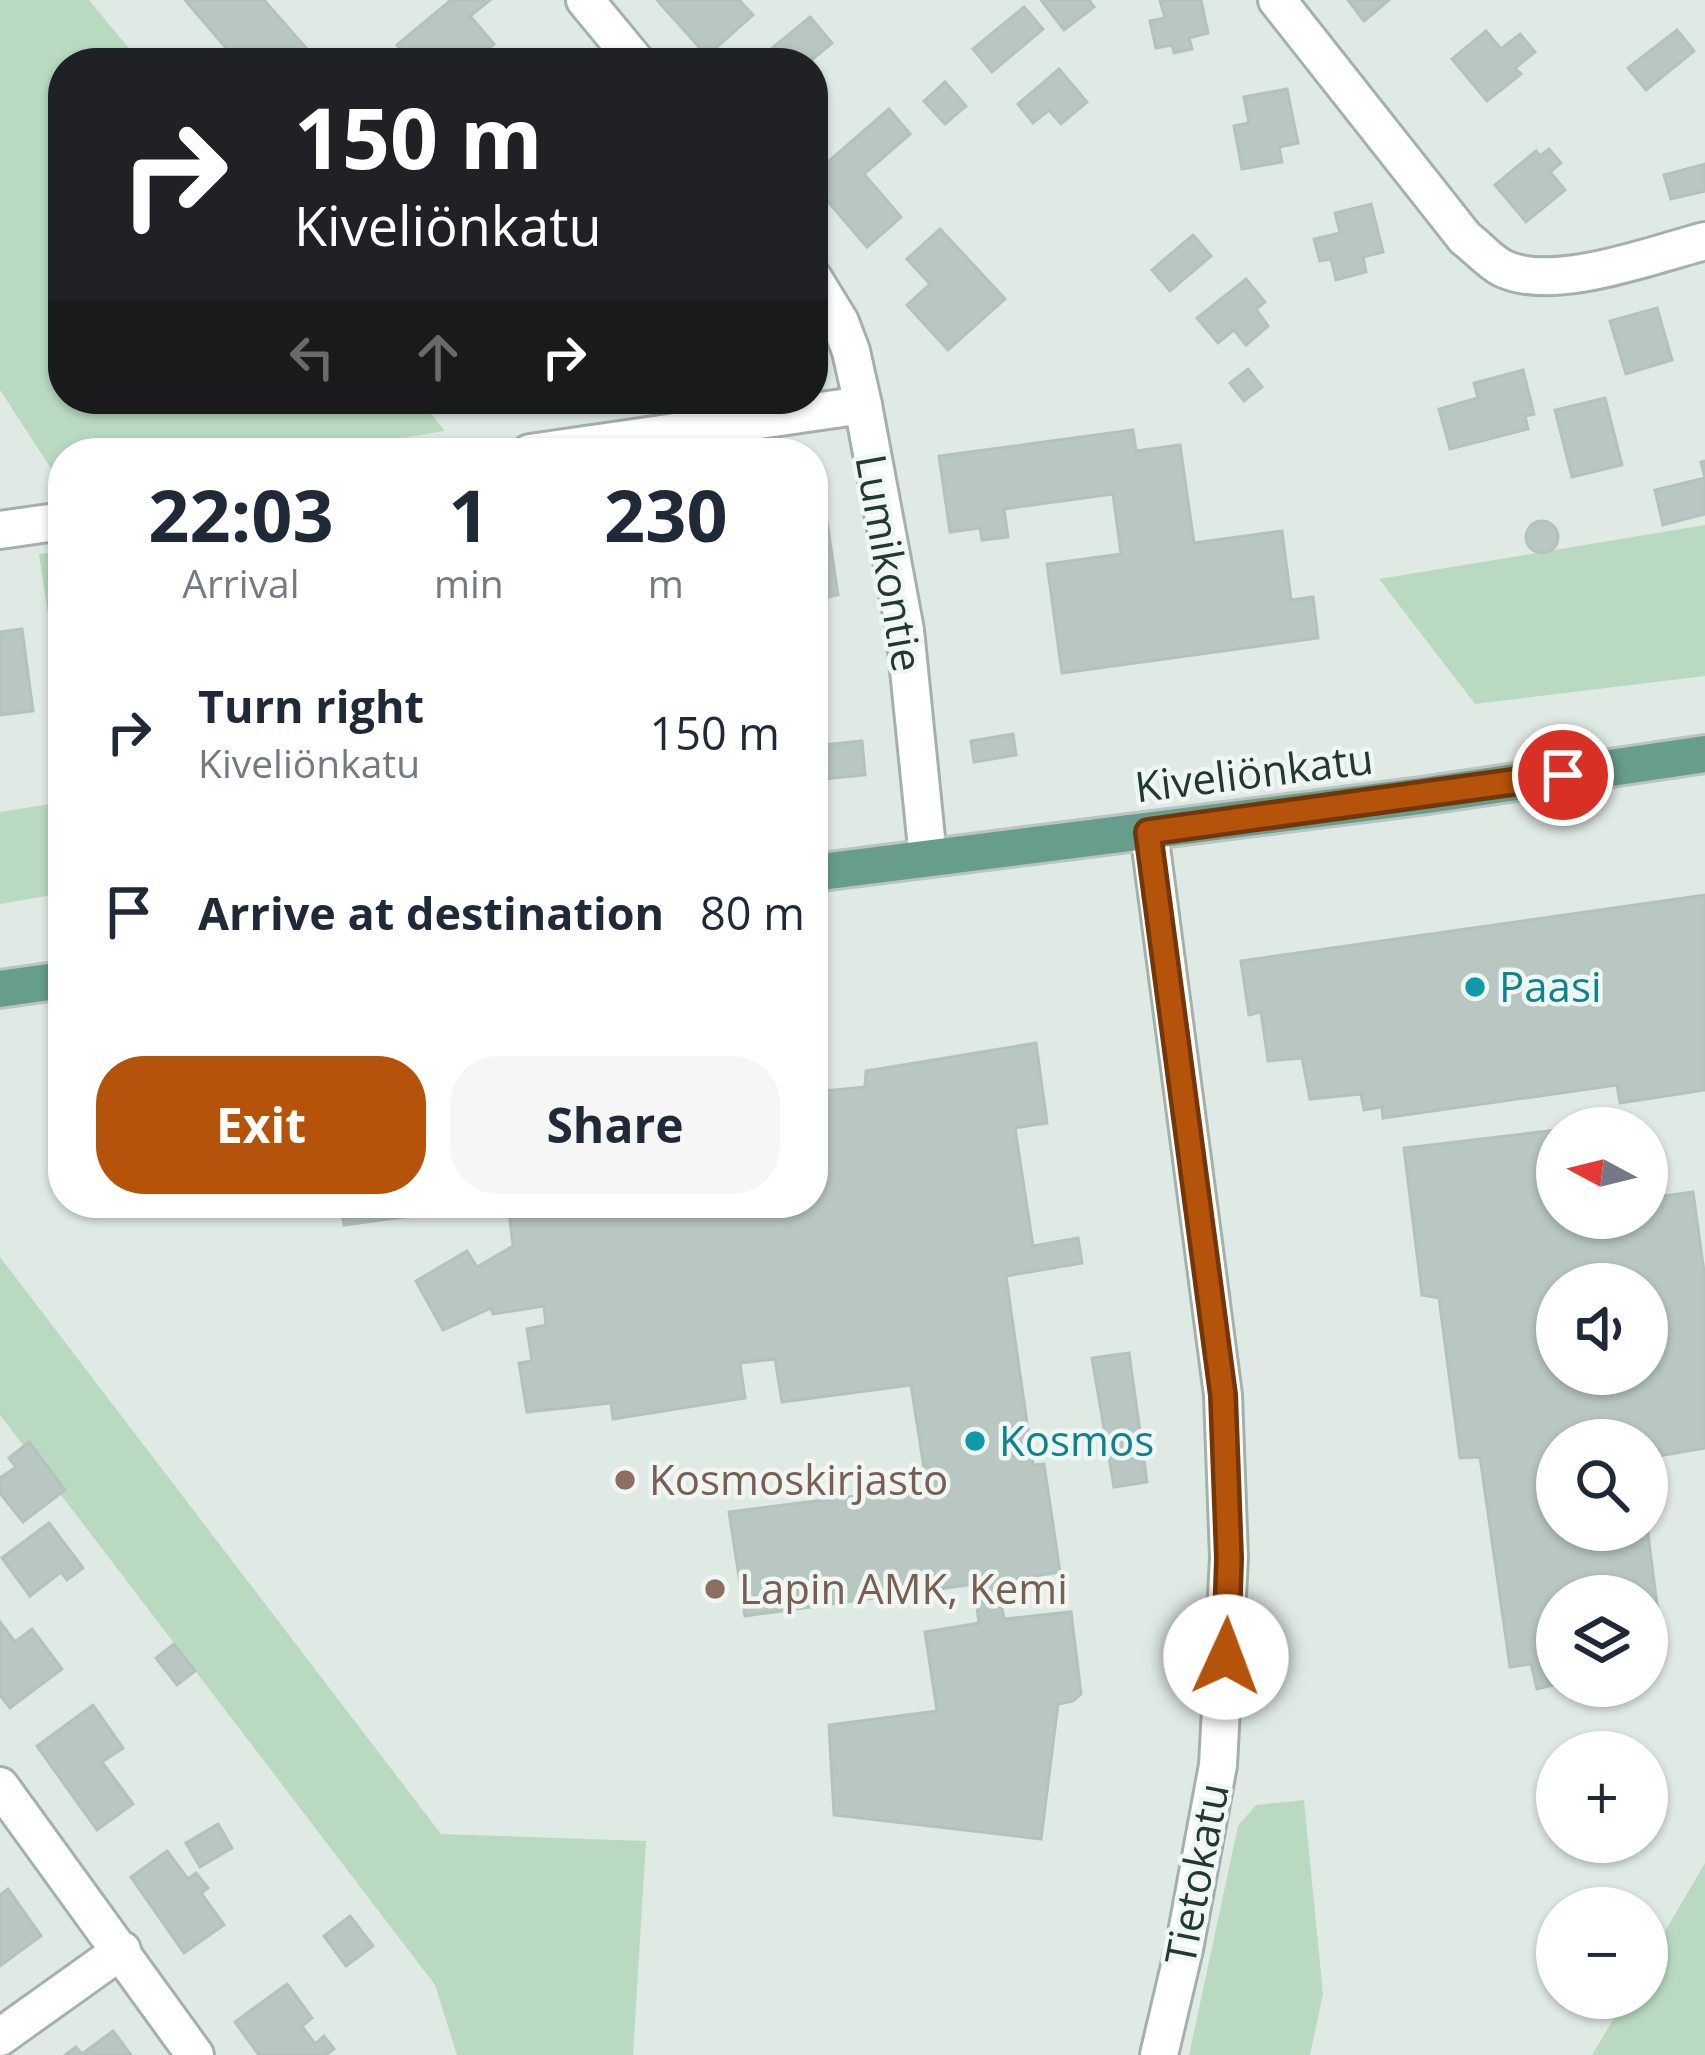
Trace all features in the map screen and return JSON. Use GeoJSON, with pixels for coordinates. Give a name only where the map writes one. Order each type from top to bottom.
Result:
{"type":"FeatureCollection","features":[{"type":"Feature","properties":{"kind":"main road","name":"Kiveliönkatu"},"geometry":{"type":"LineString","coordinates":[[828,871],[1148,832],[1705,754]]}},
{"type":"Feature","properties":{"kind":"main road"},"geometry":{"type":"LineString","coordinates":[[0,988],[48,982]]}},
{"type":"Feature","properties":{"kind":"street"},"geometry":{"type":"LineString","coordinates":[[585,0],[625,48]]}},
{"type":"Feature","properties":{"kind":"street"},"geometry":{"type":"LineString","coordinates":[[1277,0],[1465,238],[1501,267],[1528,275],[1568,275],[1705,242]]}},
{"type":"Feature","properties":{"kind":"street","name":"Lumikontie"},"geometry":{"type":"LineString","coordinates":[[828,302],[851,351],[905,630],[928,858]]}},
{"type":"Feature","properties":{"kind":"street"},"geometry":{"type":"LineString","coordinates":[[828,410],[863,405]]}},
{"type":"Feature","properties":{"kind":"street"},"geometry":{"type":"LineString","coordinates":[[634,438],[801,414]]}},
{"type":"Feature","properties":{"kind":"street"},"geometry":{"type":"LineString","coordinates":[[0,530],[48,522]]}},
{"type":"Feature","properties":{"kind":"street","name":"Tietokatu"},"geometry":{"type":"LineString","coordinates":[[1148,832],[1223,1395],[1229,1558],[1218,1765],[1159,2055]]}},
{"type":"Feature","properties":{"kind":"street"},"geometry":{"type":"LineString","coordinates":[[0,1786],[195,2055]]}},
{"type":"Feature","properties":{"kind":"street"},"geometry":{"type":"LineString","coordinates":[[0,2037],[122,1950]]}},
{"type":"Feature","properties":{"kind":"green space"},"geometry":{"type":"Polygon","coordinates":[[[0,0],[89,0],[129,48],[48,48],[48,414],[431,414],[445,431],[400,438],[48,438],[48,464],[0,390],[0,0]]]}},
{"type":"Feature","properties":{"kind":"green space"},"geometry":{"type":"Polygon","coordinates":[[[1705,525],[1705,676],[1475,704],[1379,579],[1705,525]]]}},
{"type":"Feature","properties":{"kind":"green space"},"geometry":{"type":"Polygon","coordinates":[[[48,553],[48,614],[39,554],[48,553]]]}},
{"type":"Feature","properties":{"kind":"green space"},"geometry":{"type":"Polygon","coordinates":[[[48,804],[48,896],[0,904],[0,812],[48,804]]]}},
{"type":"Feature","properties":{"kind":"green space"},"geometry":{"type":"Polygon","coordinates":[[[0,1257],[441,1834],[646,1841],[633,2055],[457,2055],[435,1985],[0,1415],[0,1257]]]}},
{"type":"Feature","properties":{"kind":"green space"},"geometry":{"type":"Polygon","coordinates":[[[1304,1800],[1323,1994],[1310,2055],[1189,2055],[1238,1826],[1256,1805],[1304,1800]]]}},
{"type":"Feature","properties":{"kind":"green space"},"geometry":{"type":"Polygon","coordinates":[[[1705,1863],[1705,2055],[1592,2055],[1613,2019],[1668,2019],[1668,1926],[1705,1863]]]}},
{"type":"Feature","properties":{"kind":"building"},"geometry":{"type":"Polygon","coordinates":[[[185,0],[264,0],[306,48],[226,48],[185,0]]]}},
{"type":"Feature","properties":{"kind":"building"},"geometry":{"type":"Polygon","coordinates":[[[451,0],[490,0],[470,16],[494,44],[489,48],[397,45],[451,0]]]}},
{"type":"Feature","properties":{"kind":"building"},"geometry":{"type":"Polygon","coordinates":[[[657,0],[739,0],[753,15],[716,48],[700,48],[657,0]]]}},
{"type":"Feature","properties":{"kind":"building"},"geometry":{"type":"Polygon","coordinates":[[[1041,0],[1089,0],[1094,7],[1064,30],[1041,0]]]}},
{"type":"Feature","properties":{"kind":"building"},"geometry":{"type":"Polygon","coordinates":[[[1160,0],[1201,0],[1208,33],[1189,38],[1192,49],[1174,53],[1172,45],[1156,48],[1150,21],[1165,18],[1160,0]]]}},
{"type":"Feature","properties":{"kind":"building"},"geometry":{"type":"Polygon","coordinates":[[[1348,0],[1389,0],[1364,21],[1348,0]]]}},
{"type":"Feature","properties":{"kind":"building"},"geometry":{"type":"Polygon","coordinates":[[[1024,7],[1043,29],[992,72],[973,49],[1024,7]]]}},
{"type":"Feature","properties":{"kind":"building"},"geometry":{"type":"Polygon","coordinates":[[[810,17],[832,43],[826,48],[772,48],[810,17]]]}},
{"type":"Feature","properties":{"kind":"building"},"geometry":{"type":"Polygon","coordinates":[[[1677,30],[1694,51],[1646,90],[1628,68],[1677,30]]]}},
{"type":"Feature","properties":{"kind":"building"},"geometry":{"type":"Polygon","coordinates":[[[1486,31],[1501,49],[1520,34],[1535,52],[1515,68],[1521,74],[1487,101],[1452,59],[1486,31]]]}},
{"type":"Feature","properties":{"kind":"building"},"geometry":{"type":"Polygon","coordinates":[[[1059,69],[1087,102],[1061,124],[1049,110],[1033,123],[1018,104],[1059,69]]]}},
{"type":"Feature","properties":{"kind":"building"},"geometry":{"type":"Polygon","coordinates":[[[945,82],[966,106],[945,124],[924,101],[945,82]]]}},
{"type":"Feature","properties":{"kind":"building"},"geometry":{"type":"Polygon","coordinates":[[[1287,89],[1298,143],[1279,147],[1282,162],[1242,169],[1234,126],[1249,123],[1244,97],[1287,89]]]}},
{"type":"Feature","properties":{"kind":"building"},"geometry":{"type":"Polygon","coordinates":[[[889,109],[910,134],[864,174],[901,217],[867,247],[828,202],[828,162],[889,109]]]}},
{"type":"Feature","properties":{"kind":"building"},"geometry":{"type":"Polygon","coordinates":[[[1549,149],[1561,163],[1550,172],[1565,190],[1526,222],[1495,185],[1536,151],[1540,156],[1549,149]]]}},
{"type":"Feature","properties":{"kind":"building"},"geometry":{"type":"Polygon","coordinates":[[[1705,164],[1705,191],[1671,199],[1664,175],[1705,164]]]}},
{"type":"Feature","properties":{"kind":"building"},"geometry":{"type":"Polygon","coordinates":[[[1371,204],[1383,252],[1363,257],[1366,272],[1336,280],[1331,259],[1320,261],[1314,239],[1340,233],[1335,213],[1371,204]]]}},
{"type":"Feature","properties":{"kind":"building"},"geometry":{"type":"Polygon","coordinates":[[[940,229],[1005,299],[948,350],[907,305],[930,284],[907,259],[940,229]]]}},
{"type":"Feature","properties":{"kind":"building"},"geometry":{"type":"Polygon","coordinates":[[[1193,235],[1211,256],[1170,291],[1152,270],[1193,235]]]}},
{"type":"Feature","properties":{"kind":"building"},"geometry":{"type":"Polygon","coordinates":[[[1246,279],[1265,302],[1256,309],[1268,326],[1246,345],[1234,330],[1218,343],[1197,318],[1246,279]]]}},
{"type":"Feature","properties":{"kind":"building"},"geometry":{"type":"Polygon","coordinates":[[[1657,308],[1672,360],[1626,374],[1610,321],[1657,308]]]}},
{"type":"Feature","properties":{"kind":"building"},"geometry":{"type":"Polygon","coordinates":[[[1248,369],[1262,387],[1244,401],[1230,383],[1248,369]]]}},
{"type":"Feature","properties":{"kind":"building"},"geometry":{"type":"Polygon","coordinates":[[[1523,370],[1534,414],[1525,416],[1528,429],[1450,449],[1439,409],[1478,398],[1474,383],[1523,370]]]}},
{"type":"Feature","properties":{"kind":"building"},"geometry":{"type":"Polygon","coordinates":[[[1605,398],[1622,465],[1572,477],[1555,410],[1605,398]]]}},
{"type":"Feature","properties":{"kind":"building"},"geometry":{"type":"Polygon","coordinates":[[[1133,430],[1136,451],[1180,445],[1194,543],[1282,531],[1291,600],[1313,597],[1318,638],[1062,673],[1047,564],[1121,554],[1113,494],[1004,509],[1008,537],[982,540],[980,528],[950,532],[939,456],[1133,430]]]}},
{"type":"Feature","properties":{"kind":"building"},"geometry":{"type":"Polygon","coordinates":[[[1705,478],[1705,514],[1663,525],[1655,490],[1705,478]]]}},
{"type":"Feature","properties":{"kind":"building"},"geometry":{"type":"Polygon","coordinates":[[[1542,521],[1553,526],[1558,537],[1553,548],[1542,553],[1531,548],[1526,537],[1531,526],[1542,521]]]}},
{"type":"Feature","properties":{"kind":"building"},"geometry":{"type":"Polygon","coordinates":[[[828,528],[838,595],[828,597],[828,528]]]}},
{"type":"Feature","properties":{"kind":"building"},"geometry":{"type":"Polygon","coordinates":[[[22,629],[33,711],[0,715],[0,632],[22,629]]]}},
{"type":"Feature","properties":{"kind":"building"},"geometry":{"type":"Polygon","coordinates":[[[1013,734],[1016,755],[974,762],[971,741],[1013,734]]]}},
{"type":"Feature","properties":{"kind":"building"},"geometry":{"type":"Polygon","coordinates":[[[862,741],[865,775],[828,779],[828,744],[862,741]]]}},
{"type":"Feature","properties":{"kind":"building","name":"Paasi"},"geometry":{"type":"Polygon","coordinates":[[[1705,895],[1705,1090],[1620,1103],[1617,1085],[1383,1118],[1382,1107],[1364,1110],[1361,1094],[1310,1099],[1302,1058],[1268,1061],[1261,1012],[1249,1015],[1241,961],[1705,895]]]}},
{"type":"Feature","properties":{"kind":"building","name":"Kosmos"},"geometry":{"type":"Polygon","coordinates":[[[1036,1043],[1047,1123],[1015,1128],[1033,1246],[1078,1238],[1082,1263],[1006,1276],[1033,1465],[1044,1464],[1060,1572],[997,1582],[1004,1619],[1071,1612],[1081,1694],[1058,1704],[1041,1839],[834,1815],[829,1725],[937,1711],[925,1632],[979,1623],[974,1584],[745,1616],[729,1512],[927,1487],[911,1385],[782,1402],[775,1359],[740,1363],[745,1398],[613,1419],[611,1403],[527,1412],[519,1363],[532,1361],[527,1329],[546,1325],[544,1306],[493,1314],[491,1308],[443,1330],[416,1281],[467,1251],[477,1267],[513,1246],[510,1218],[828,1218],[828,1091],[865,1087],[866,1071],[1036,1043]]]}},
{"type":"Feature","properties":{"kind":"building"},"geometry":{"type":"Polygon","coordinates":[[[1536,1132],[1536,1239],[1668,1239],[1668,1195],[1693,1192],[1705,1279],[1705,1448],[1668,1454],[1668,1419],[1536,1419],[1536,1551],[1650,1551],[1653,1575],[1536,1575],[1536,1685],[1531,1664],[1510,1667],[1480,1457],[1460,1458],[1439,1298],[1422,1295],[1404,1148],[1536,1132]]]}},
{"type":"Feature","properties":{"kind":"building"},"geometry":{"type":"Polygon","coordinates":[[[343,1218],[395,1218],[344,1225],[343,1218]]]}},
{"type":"Feature","properties":{"kind":"building"},"geometry":{"type":"Polygon","coordinates":[[[1129,1353],[1147,1482],[1114,1487],[1092,1358],[1129,1353]]]}},
{"type":"Feature","properties":{"kind":"building"},"geometry":{"type":"Polygon","coordinates":[[[29,1442],[65,1490],[23,1522],[0,1493],[0,1478],[16,1467],[9,1458],[29,1442]]]}},
{"type":"Feature","properties":{"kind":"building"},"geometry":{"type":"Polygon","coordinates":[[[49,1523],[83,1568],[67,1580],[61,1572],[30,1596],[2,1558],[49,1523]]]}},
{"type":"Feature","properties":{"kind":"building"},"geometry":{"type":"Polygon","coordinates":[[[0,1622],[15,1642],[32,1629],[62,1669],[10,1708],[0,1695],[0,1622]]]}},
{"type":"Feature","properties":{"kind":"building"},"geometry":{"type":"Polygon","coordinates":[[[174,1644],[195,1671],[177,1685],[156,1658],[174,1644]]]}},
{"type":"Feature","properties":{"kind":"building"},"geometry":{"type":"Polygon","coordinates":[[[93,1705],[123,1748],[102,1762],[133,1804],[97,1830],[37,1746],[93,1705]]]}},
{"type":"Feature","properties":{"kind":"building"},"geometry":{"type":"Polygon","coordinates":[[[218,1824],[232,1848],[200,1867],[186,1843],[218,1824]]]}},
{"type":"Feature","properties":{"kind":"building"},"geometry":{"type":"Polygon","coordinates":[[[167,1851],[188,1879],[196,1873],[208,1888],[201,1893],[224,1925],[184,1953],[131,1877],[167,1851]]]}},
{"type":"Feature","properties":{"kind":"building"},"geometry":{"type":"Polygon","coordinates":[[[8,1889],[41,1936],[0,1966],[0,1895],[8,1889]]]}},
{"type":"Feature","properties":{"kind":"building"},"geometry":{"type":"Polygon","coordinates":[[[350,1916],[373,1946],[346,1966],[324,1936],[350,1916]]]}},
{"type":"Feature","properties":{"kind":"building"},"geometry":{"type":"Polygon","coordinates":[[[287,1984],[312,2018],[302,2026],[315,2044],[324,2036],[334,2049],[326,2055],[259,2055],[235,2022],[287,1984]]]}},
{"type":"Feature","properties":{"kind":"building"},"geometry":{"type":"Polygon","coordinates":[[[113,2031],[131,2055],[65,2055],[76,2047],[82,2054],[113,2031]]]}},
{"type":"Feature","properties":{"kind":"place","name":"Paasi"},"geometry":{"type":"Point","coordinates":[1475,987]}},
{"type":"Feature","properties":{"kind":"place","name":"Kosmos"},"geometry":{"type":"Point","coordinates":[975,1441]}},
{"type":"Feature","properties":{"kind":"place","name":"Kosmoskirjasto"},"geometry":{"type":"Point","coordinates":[625,1480]}},
{"type":"Feature","properties":{"kind":"place","name":"Lapin AMK, Kemi"},"geometry":{"type":"Point","coordinates":[715,1589]}},
{"type":"Feature","properties":{"kind":"route"},"geometry":{"type":"LineString","coordinates":[[1226,1657],[1229,1558],[1223,1395],[1148,832],[1563,775]]}}]}
